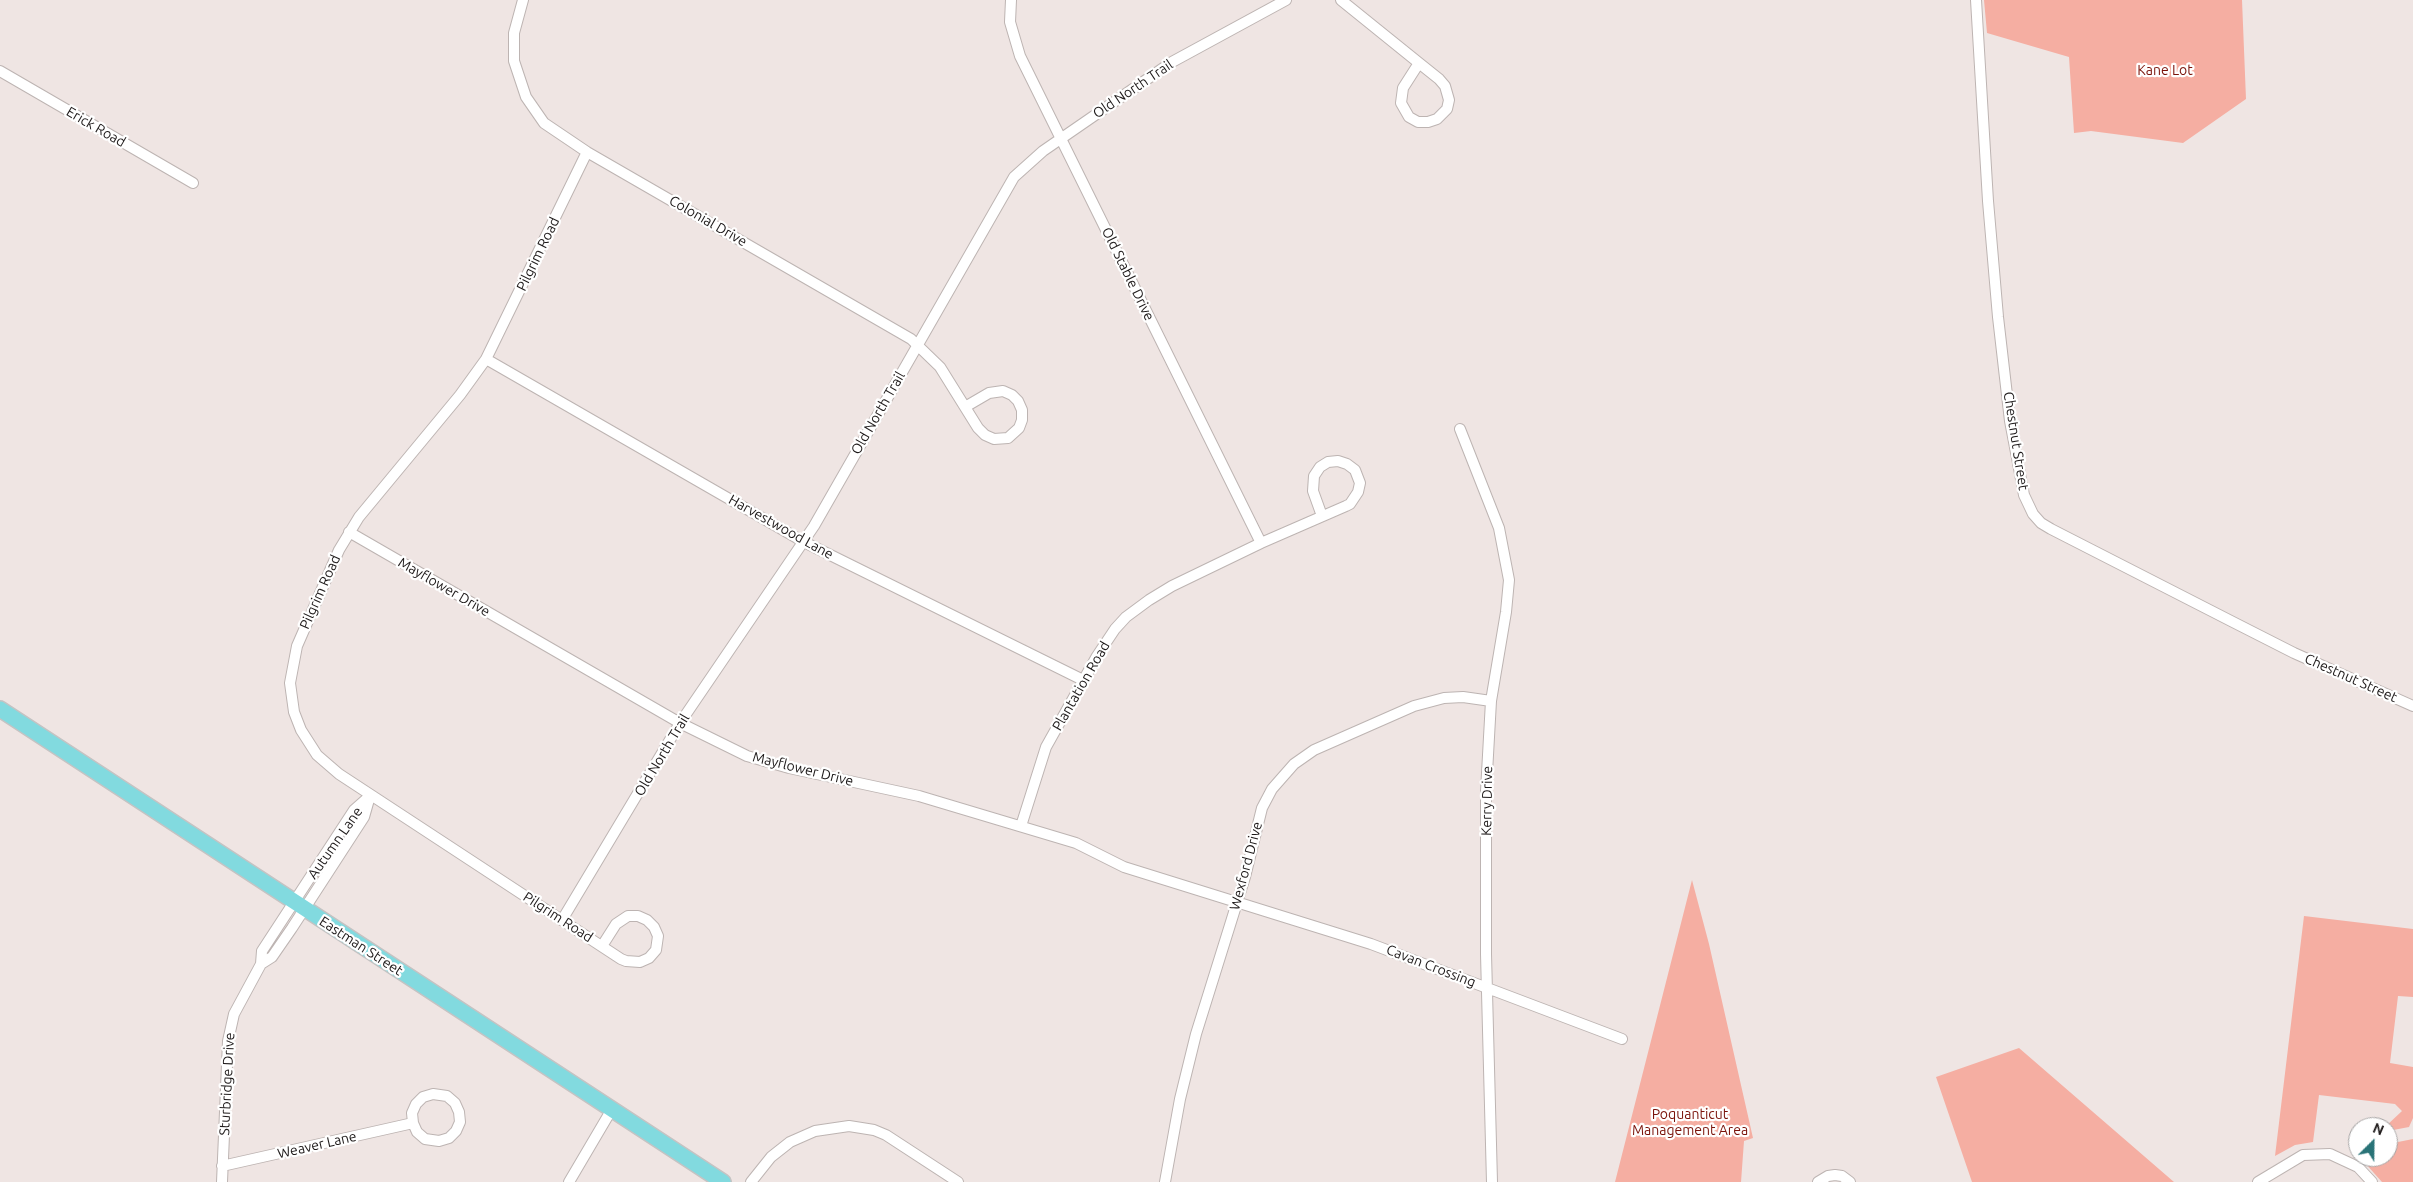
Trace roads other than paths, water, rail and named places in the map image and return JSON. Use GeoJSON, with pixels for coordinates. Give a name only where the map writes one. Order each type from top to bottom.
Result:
{"type":"FeatureCollection","features":[{"type":"Feature","properties":{"kind":"main road","name":"Eastman Street"},"geometry":{"type":"LineString","coordinates":[[0,709],[717,1180]]}},
{"type":"Feature","properties":{"kind":"street","name":"Colonial Drive"},"geometry":{"type":"LineString","coordinates":[[523,0],[515,24],[514,61],[522,88],[531,107],[544,123],[587,152],[887,324],[918,344],[940,367],[981,432],[994,439],[1003,439],[1012,435],[1019,428],[1022,420],[1022,410],[1018,401],[1012,395],[1003,392],[989,393],[966,407]]}},
{"type":"Feature","properties":{"kind":"street","name":"Old Stable Drive"},"geometry":{"type":"LineString","coordinates":[[1011,0],[1010,22],[1015,44],[1260,543]]}},
{"type":"Feature","properties":{"kind":"street","name":"Old North Trail"},"geometry":{"type":"LineString","coordinates":[[562,920],[680,723],[804,542],[1014,177],[1031,160],[1061,138],[1187,53],[1286,0]]}},
{"type":"Feature","properties":{"kind":"street"},"geometry":{"type":"LineString","coordinates":[[1341,0],[1419,63],[1442,82],[1449,95],[1448,104],[1444,113],[1437,120],[1418,122],[1409,117],[1401,104],[1403,88],[1419,63]]}},
{"type":"Feature","properties":{"kind":"street","name":"Chestnut Street"},"geometry":{"type":"LineString","coordinates":[[1976,0],[1988,210],[1998,317],[2010,421],[2023,488],[2033,514],[2041,524],[2238,625],[2294,653],[2413,706]]}},
{"type":"Feature","properties":{"kind":"street","name":"Erick Road"},"geometry":{"type":"LineString","coordinates":[[0,71],[192,183]]}},
{"type":"Feature","properties":{"kind":"street","name":"Pilgrim Road"},"geometry":{"type":"LineString","coordinates":[[587,152],[486,359],[460,395],[370,503],[349,532],[339,550],[297,646],[291,674],[291,693],[297,722],[317,755],[339,774],[562,920],[602,946],[626,961],[640,962],[649,958],[656,950],[658,936],[648,920],[638,916],[628,916],[616,924],[602,946]]}},
{"type":"Feature","properties":{"kind":"street","name":"Harvestwood Lane"},"geometry":{"type":"LineString","coordinates":[[486,359],[804,542],[1083,680]]}},
{"type":"Feature","properties":{"kind":"street","name":"Kerry Drive"},"geometry":{"type":"LineString","coordinates":[[1460,429],[1492,507],[1507,564],[1508,596],[1491,701],[1486,791],[1487,987],[1492,1182]]}},
{"type":"Feature","properties":{"kind":"street","name":"Plantation Road"},"geometry":{"type":"LineString","coordinates":[[1021,826],[1040,763],[1083,680],[1105,642],[1115,629],[1137,608],[1160,592],[1260,543],[1350,504],[1358,492],[1359,478],[1347,464],[1338,461],[1328,462],[1320,467],[1314,476],[1313,490],[1322,516]]}},
{"type":"Feature","properties":{"kind":"street","name":"Mayflower Drive"},"geometry":{"type":"LineString","coordinates":[[349,532],[680,723],[723,745],[767,762],[919,796],[1021,826],[1086,846],[1133,870],[1237,901]]}},
{"type":"Feature","properties":{"kind":"street","name":"Wexford Drive"},"geometry":{"type":"LineString","coordinates":[[1165,1182],[1186,1069],[1237,901],[1264,803],[1279,778],[1294,764],[1325,744],[1424,703],[1454,697],[1491,701]]}},
{"type":"Feature","properties":{"kind":"street","name":"Autumn Lane"},"geometry":{"type":"LineString","coordinates":[[299,905],[354,810],[371,795]]}},
{"type":"Feature","properties":{"kind":"street","name":"Cavan Crossing"},"geometry":{"type":"LineString","coordinates":[[1237,901],[1371,944],[1622,1038]]}},
{"type":"Feature","properties":{"kind":"street","name":"Sturbridge Drive"},"geometry":{"type":"LineString","coordinates":[[222,1182],[230,1029],[239,1001],[261,964],[262,950],[299,905]]}},
{"type":"Feature","properties":{"kind":"street"},"geometry":{"type":"LineString","coordinates":[[432,1094],[447,1096],[455,1103],[459,1112],[460,1122],[456,1131],[449,1138],[439,1141],[425,1139],[417,1132],[412,1123],[412,1113],[416,1104],[423,1097],[432,1094]]}},
{"type":"Feature","properties":{"kind":"street"},"geometry":{"type":"LineString","coordinates":[[569,1182],[612,1110]]}},
{"type":"Feature","properties":{"kind":"street","name":"Weaver Lane"},"geometry":{"type":"LineString","coordinates":[[222,1166],[412,1123]]}},
{"type":"Feature","properties":{"kind":"street"},"geometry":{"type":"LineString","coordinates":[[751,1182],[771,1158],[790,1142],[815,1131],[843,1126],[868,1129],[886,1135],[958,1182]]}},
{"type":"Feature","properties":{"kind":"street"},"geometry":{"type":"LineString","coordinates":[[2258,1182],[2303,1155],[2330,1154],[2358,1167],[2372,1182]]}},
{"type":"Feature","properties":{"kind":"street"},"geometry":{"type":"LineString","coordinates":[[1818,1182],[1828,1176],[1835,1175],[1850,1182]]}},
{"type":"Feature","properties":{"kind":"park label","name":"Kane Lot"},"geometry":{"type":"Point","coordinates":[2165,70]}},
{"type":"Feature","properties":{"kind":"park label","name":"Poquanticut Management Area"},"geometry":{"type":"Point","coordinates":[1690,1122]}}]}
